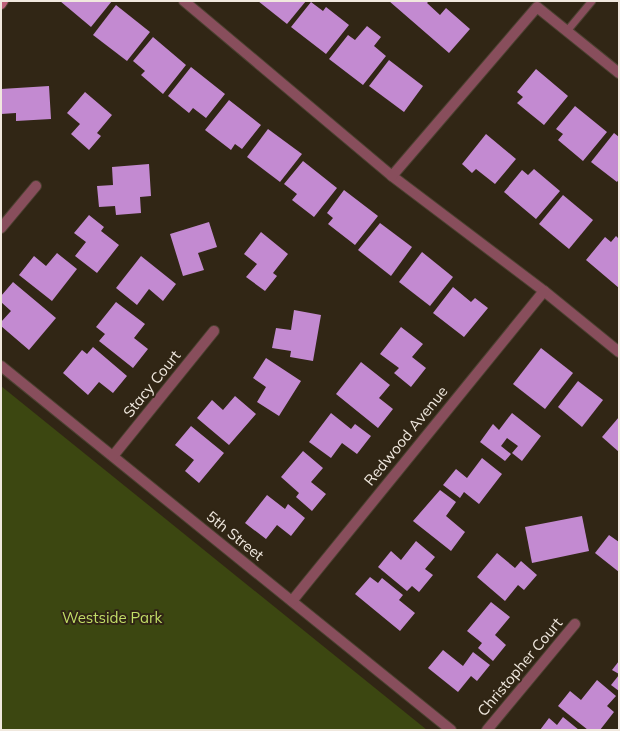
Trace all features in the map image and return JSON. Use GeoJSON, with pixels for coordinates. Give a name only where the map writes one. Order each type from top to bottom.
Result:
{"type":"FeatureCollection","features":[{"type":"Feature","properties":{"kind":"main road"},"geometry":{"type":"LineString","coordinates":[[1,4],[4,1]]}},
{"type":"Feature","properties":{"kind":"street"},"geometry":{"type":"LineString","coordinates":[[184,1],[392,176],[544,290],[619,352]]}},
{"type":"Feature","properties":{"kind":"street"},"geometry":{"type":"LineString","coordinates":[[392,176],[537,7],[619,73]]}},
{"type":"Feature","properties":{"kind":"street"},"geometry":{"type":"LineString","coordinates":[[1,228],[36,186]]}},
{"type":"Feature","properties":{"kind":"street","name":"Redwood Avenue"},"geometry":{"type":"LineString","coordinates":[[292,601],[544,290]]}},
{"type":"Feature","properties":{"kind":"street","name":"Stacy Court"},"geometry":{"type":"LineString","coordinates":[[113,456],[214,331]]}},
{"type":"Feature","properties":{"kind":"street","name":"5th Street"},"geometry":{"type":"LineString","coordinates":[[1,366],[451,730]]}},
{"type":"Feature","properties":{"kind":"street","name":"Christopher Court"},"geometry":{"type":"LineString","coordinates":[[487,730],[575,624]]}},
{"type":"Feature","properties":{"kind":"lane"},"geometry":{"type":"LineString","coordinates":[[566,31],[592,1]]}},
{"type":"Feature","properties":{"kind":"green space","name":"Westside Park"},"geometry":{"type":"Polygon","coordinates":[[[1,386],[427,730],[1,730],[1,386]]]}},
{"type":"Feature","properties":{"kind":"building"},"geometry":{"type":"Polygon","coordinates":[[[60,1],[112,1],[91,27],[60,1]]]}},
{"type":"Feature","properties":{"kind":"building"},"geometry":{"type":"Polygon","coordinates":[[[258,1],[306,1],[287,24],[258,1]]]}},
{"type":"Feature","properties":{"kind":"building"},"geometry":{"type":"Polygon","coordinates":[[[389,1],[429,1],[427,3],[440,15],[446,8],[470,29],[449,53],[389,1]]]}},
{"type":"Feature","properties":{"kind":"building"},"geometry":{"type":"Polygon","coordinates":[[[311,2],[323,11],[326,7],[349,25],[326,54],[291,27],[311,2]]]}},
{"type":"Feature","properties":{"kind":"building"},"geometry":{"type":"Polygon","coordinates":[[[116,5],[150,32],[127,61],[93,35],[116,5]]]}},
{"type":"Feature","properties":{"kind":"building"},"geometry":{"type":"Polygon","coordinates":[[[367,26],[381,37],[374,46],[386,56],[363,85],[329,59],[348,35],[355,40],[367,26]]]}},
{"type":"Feature","properties":{"kind":"building"},"geometry":{"type":"Polygon","coordinates":[[[153,37],[186,65],[163,94],[141,75],[145,71],[133,61],[153,37]]]}},
{"type":"Feature","properties":{"kind":"building"},"geometry":{"type":"Polygon","coordinates":[[[389,60],[423,86],[404,112],[369,86],[389,60]]]}},
{"type":"Feature","properties":{"kind":"building"},"geometry":{"type":"Polygon","coordinates":[[[191,67],[225,94],[206,118],[193,108],[189,113],[168,96],[191,67]]]}},
{"type":"Feature","properties":{"kind":"building"},"geometry":{"type":"Polygon","coordinates":[[[536,69],[568,96],[544,125],[517,103],[523,97],[517,92],[536,69]]]}},
{"type":"Feature","properties":{"kind":"building"},"geometry":{"type":"Polygon","coordinates":[[[49,86],[51,119],[16,121],[16,113],[1,114],[1,89],[49,86]]]}},
{"type":"Feature","properties":{"kind":"building"},"geometry":{"type":"Polygon","coordinates":[[[85,92],[112,115],[97,133],[101,136],[89,150],[71,134],[80,124],[67,113],[85,92]]]}},
{"type":"Feature","properties":{"kind":"building"},"geometry":{"type":"Polygon","coordinates":[[[229,100],[261,125],[242,149],[235,144],[231,150],[205,130],[229,100]]]}},
{"type":"Feature","properties":{"kind":"building"},"geometry":{"type":"Polygon","coordinates":[[[575,106],[607,132],[583,161],[558,140],[563,134],[556,129],[575,106]]]}},
{"type":"Feature","properties":{"kind":"building"},"geometry":{"type":"Polygon","coordinates":[[[268,129],[302,154],[280,182],[247,157],[268,129]]]}},
{"type":"Feature","properties":{"kind":"building"},"geometry":{"type":"Polygon","coordinates":[[[614,133],[619,137],[619,179],[617,182],[591,162],[614,133]]]}},
{"type":"Feature","properties":{"kind":"building"},"geometry":{"type":"Polygon","coordinates":[[[486,134],[516,159],[495,184],[476,169],[472,173],[462,164],[486,134]]]}},
{"type":"Feature","properties":{"kind":"building"},"geometry":{"type":"Polygon","coordinates":[[[303,161],[337,188],[314,217],[292,200],[297,194],[284,184],[303,161]]]}},
{"type":"Feature","properties":{"kind":"building"},"geometry":{"type":"Polygon","coordinates":[[[149,164],[151,196],[140,197],[141,213],[116,215],[115,206],[99,207],[97,186],[113,185],[112,167],[149,164]]]}},
{"type":"Feature","properties":{"kind":"building"},"geometry":{"type":"Polygon","coordinates":[[[534,169],[560,191],[536,219],[504,192],[522,170],[528,175],[534,169]]]}},
{"type":"Feature","properties":{"kind":"building"},"geometry":{"type":"Polygon","coordinates":[[[344,190],[378,216],[355,245],[328,224],[333,218],[327,213],[344,190]]]}},
{"type":"Feature","properties":{"kind":"building"},"geometry":{"type":"Polygon","coordinates":[[[563,195],[593,220],[569,249],[539,224],[563,195]]]}},
{"type":"Feature","properties":{"kind":"building"},"geometry":{"type":"Polygon","coordinates":[[[89,215],[104,227],[101,231],[119,245],[97,273],[75,256],[86,242],[74,233],[89,215]]]}},
{"type":"Feature","properties":{"kind":"building"},"geometry":{"type":"Polygon","coordinates":[[[209,222],[217,247],[198,253],[204,270],[183,276],[170,234],[209,222]]]}},
{"type":"Feature","properties":{"kind":"building"},"geometry":{"type":"Polygon","coordinates":[[[380,223],[412,247],[391,276],[358,250],[380,223]]]}},
{"type":"Feature","properties":{"kind":"building"},"geometry":{"type":"Polygon","coordinates":[[[261,232],[288,254],[273,273],[277,276],[265,291],[246,277],[257,264],[244,254],[261,232]]]}},
{"type":"Feature","properties":{"kind":"building"},"geometry":{"type":"Polygon","coordinates":[[[616,236],[619,239],[619,288],[586,260],[605,237],[611,242],[616,236]]]}},
{"type":"Feature","properties":{"kind":"building"},"geometry":{"type":"Polygon","coordinates":[[[422,252],[453,277],[430,306],[399,282],[422,252]]]}},
{"type":"Feature","properties":{"kind":"building"},"geometry":{"type":"Polygon","coordinates":[[[57,253],[77,269],[52,301],[19,275],[34,256],[46,266],[57,253]]]}},
{"type":"Feature","properties":{"kind":"building"},"geometry":{"type":"Polygon","coordinates":[[[141,256],[176,284],[163,301],[149,289],[137,305],[116,288],[141,256]]]}},
{"type":"Feature","properties":{"kind":"building"},"geometry":{"type":"Polygon","coordinates":[[[13,282],[56,318],[29,350],[1,326],[1,322],[11,311],[1,302],[1,296],[13,282]]]}},
{"type":"Feature","properties":{"kind":"building"},"geometry":{"type":"Polygon","coordinates":[[[453,287],[471,302],[475,298],[488,308],[464,337],[433,313],[453,287]]]}},
{"type":"Feature","properties":{"kind":"building"},"geometry":{"type":"Polygon","coordinates":[[[116,302],[145,324],[134,338],[148,349],[133,368],[99,341],[105,334],[96,327],[116,302]]]}},
{"type":"Feature","properties":{"kind":"building"},"geometry":{"type":"Polygon","coordinates":[[[294,310],[321,315],[313,361],[290,357],[291,351],[272,348],[276,328],[291,330],[294,310]]]}},
{"type":"Feature","properties":{"kind":"building"},"geometry":{"type":"Polygon","coordinates":[[[401,327],[423,344],[412,357],[426,368],[411,387],[394,373],[399,368],[380,354],[401,327]]]}},
{"type":"Feature","properties":{"kind":"building"},"geometry":{"type":"Polygon","coordinates":[[[93,347],[127,376],[113,393],[99,382],[88,395],[63,373],[82,350],[87,354],[93,347]]]}},
{"type":"Feature","properties":{"kind":"building"},"geometry":{"type":"Polygon","coordinates":[[[541,348],[573,373],[545,409],[513,384],[541,348]]]}},
{"type":"Feature","properties":{"kind":"building"},"geometry":{"type":"Polygon","coordinates":[[[266,358],[301,381],[279,416],[257,402],[266,387],[253,378],[266,358]]]}},
{"type":"Feature","properties":{"kind":"building"},"geometry":{"type":"Polygon","coordinates":[[[361,362],[390,385],[379,398],[393,409],[378,428],[336,394],[361,362]]]}},
{"type":"Feature","properties":{"kind":"building"},"geometry":{"type":"Polygon","coordinates":[[[578,381],[603,400],[582,427],[558,407],[578,381]]]}},
{"type":"Feature","properties":{"kind":"building"},"geometry":{"type":"Polygon","coordinates":[[[235,396],[256,414],[229,445],[197,418],[212,400],[223,410],[235,396]]]}},
{"type":"Feature","properties":{"kind":"building"},"geometry":{"type":"Polygon","coordinates":[[[331,413],[351,429],[355,424],[371,436],[357,454],[342,443],[331,458],[309,442],[331,413]]]}},
{"type":"Feature","properties":{"kind":"building"},"geometry":{"type":"Polygon","coordinates":[[[512,413],[541,436],[522,461],[512,453],[518,446],[507,438],[501,446],[511,454],[505,461],[480,442],[493,424],[499,430],[512,413]]]}},
{"type":"Feature","properties":{"kind":"building"},"geometry":{"type":"Polygon","coordinates":[[[619,417],[619,452],[602,437],[619,417]]]}},
{"type":"Feature","properties":{"kind":"building"},"geometry":{"type":"Polygon","coordinates":[[[191,426],[224,453],[199,483],[185,471],[194,460],[175,445],[191,426]]]}},
{"type":"Feature","properties":{"kind":"building"},"geometry":{"type":"Polygon","coordinates":[[[303,451],[323,468],[311,482],[326,494],[312,511],[296,497],[299,493],[281,477],[303,451]]]}},
{"type":"Feature","properties":{"kind":"building"},"geometry":{"type":"Polygon","coordinates":[[[482,458],[502,474],[479,504],[464,492],[460,498],[443,485],[456,469],[467,478],[482,458]]]}},
{"type":"Feature","properties":{"kind":"building"},"geometry":{"type":"Polygon","coordinates":[[[440,490],[456,502],[446,516],[465,532],[451,551],[413,521],[440,490]]]}},
{"type":"Feature","properties":{"kind":"building"},"geometry":{"type":"Polygon","coordinates":[[[267,495],[285,509],[288,504],[305,518],[291,536],[277,525],[266,539],[245,523],[267,495]]]}},
{"type":"Feature","properties":{"kind":"building"},"geometry":{"type":"Polygon","coordinates":[[[582,516],[589,551],[532,563],[525,527],[582,516]]]}},
{"type":"Feature","properties":{"kind":"building"},"geometry":{"type":"Polygon","coordinates":[[[609,535],[619,542],[619,572],[595,553],[609,535]]]}},
{"type":"Feature","properties":{"kind":"building"},"geometry":{"type":"Polygon","coordinates":[[[416,541],[435,557],[425,569],[433,575],[419,592],[412,586],[407,591],[378,567],[391,551],[401,560],[416,541]]]}},
{"type":"Feature","properties":{"kind":"building"},"geometry":{"type":"Polygon","coordinates":[[[497,553],[515,568],[521,561],[537,575],[524,590],[518,585],[505,601],[477,577],[497,553]]]}},
{"type":"Feature","properties":{"kind":"building"},"geometry":{"type":"Polygon","coordinates":[[[370,577],[378,583],[382,578],[403,595],[399,600],[415,613],[400,631],[355,594],[370,577]]]}},
{"type":"Feature","properties":{"kind":"building"},"geometry":{"type":"Polygon","coordinates":[[[491,602],[510,617],[495,635],[506,645],[493,661],[478,648],[482,643],[467,631],[491,602]]]}},
{"type":"Feature","properties":{"kind":"building"},"geometry":{"type":"Polygon","coordinates":[[[443,650],[463,666],[473,652],[490,665],[477,681],[471,676],[458,692],[428,668],[443,650]]]}},
{"type":"Feature","properties":{"kind":"building"},"geometry":{"type":"Polygon","coordinates":[[[619,661],[619,674],[612,670],[619,661]]]}},
{"type":"Feature","properties":{"kind":"building"},"geometry":{"type":"Polygon","coordinates":[[[619,675],[619,691],[611,685],[619,675]]]}},
{"type":"Feature","properties":{"kind":"building"},"geometry":{"type":"Polygon","coordinates":[[[597,680],[616,696],[607,706],[614,712],[600,730],[588,730],[558,706],[570,691],[581,700],[597,680]]]}},
{"type":"Feature","properties":{"kind":"building"},"geometry":{"type":"Polygon","coordinates":[[[563,717],[579,730],[540,730],[549,718],[557,725],[563,717]]]}}]}
